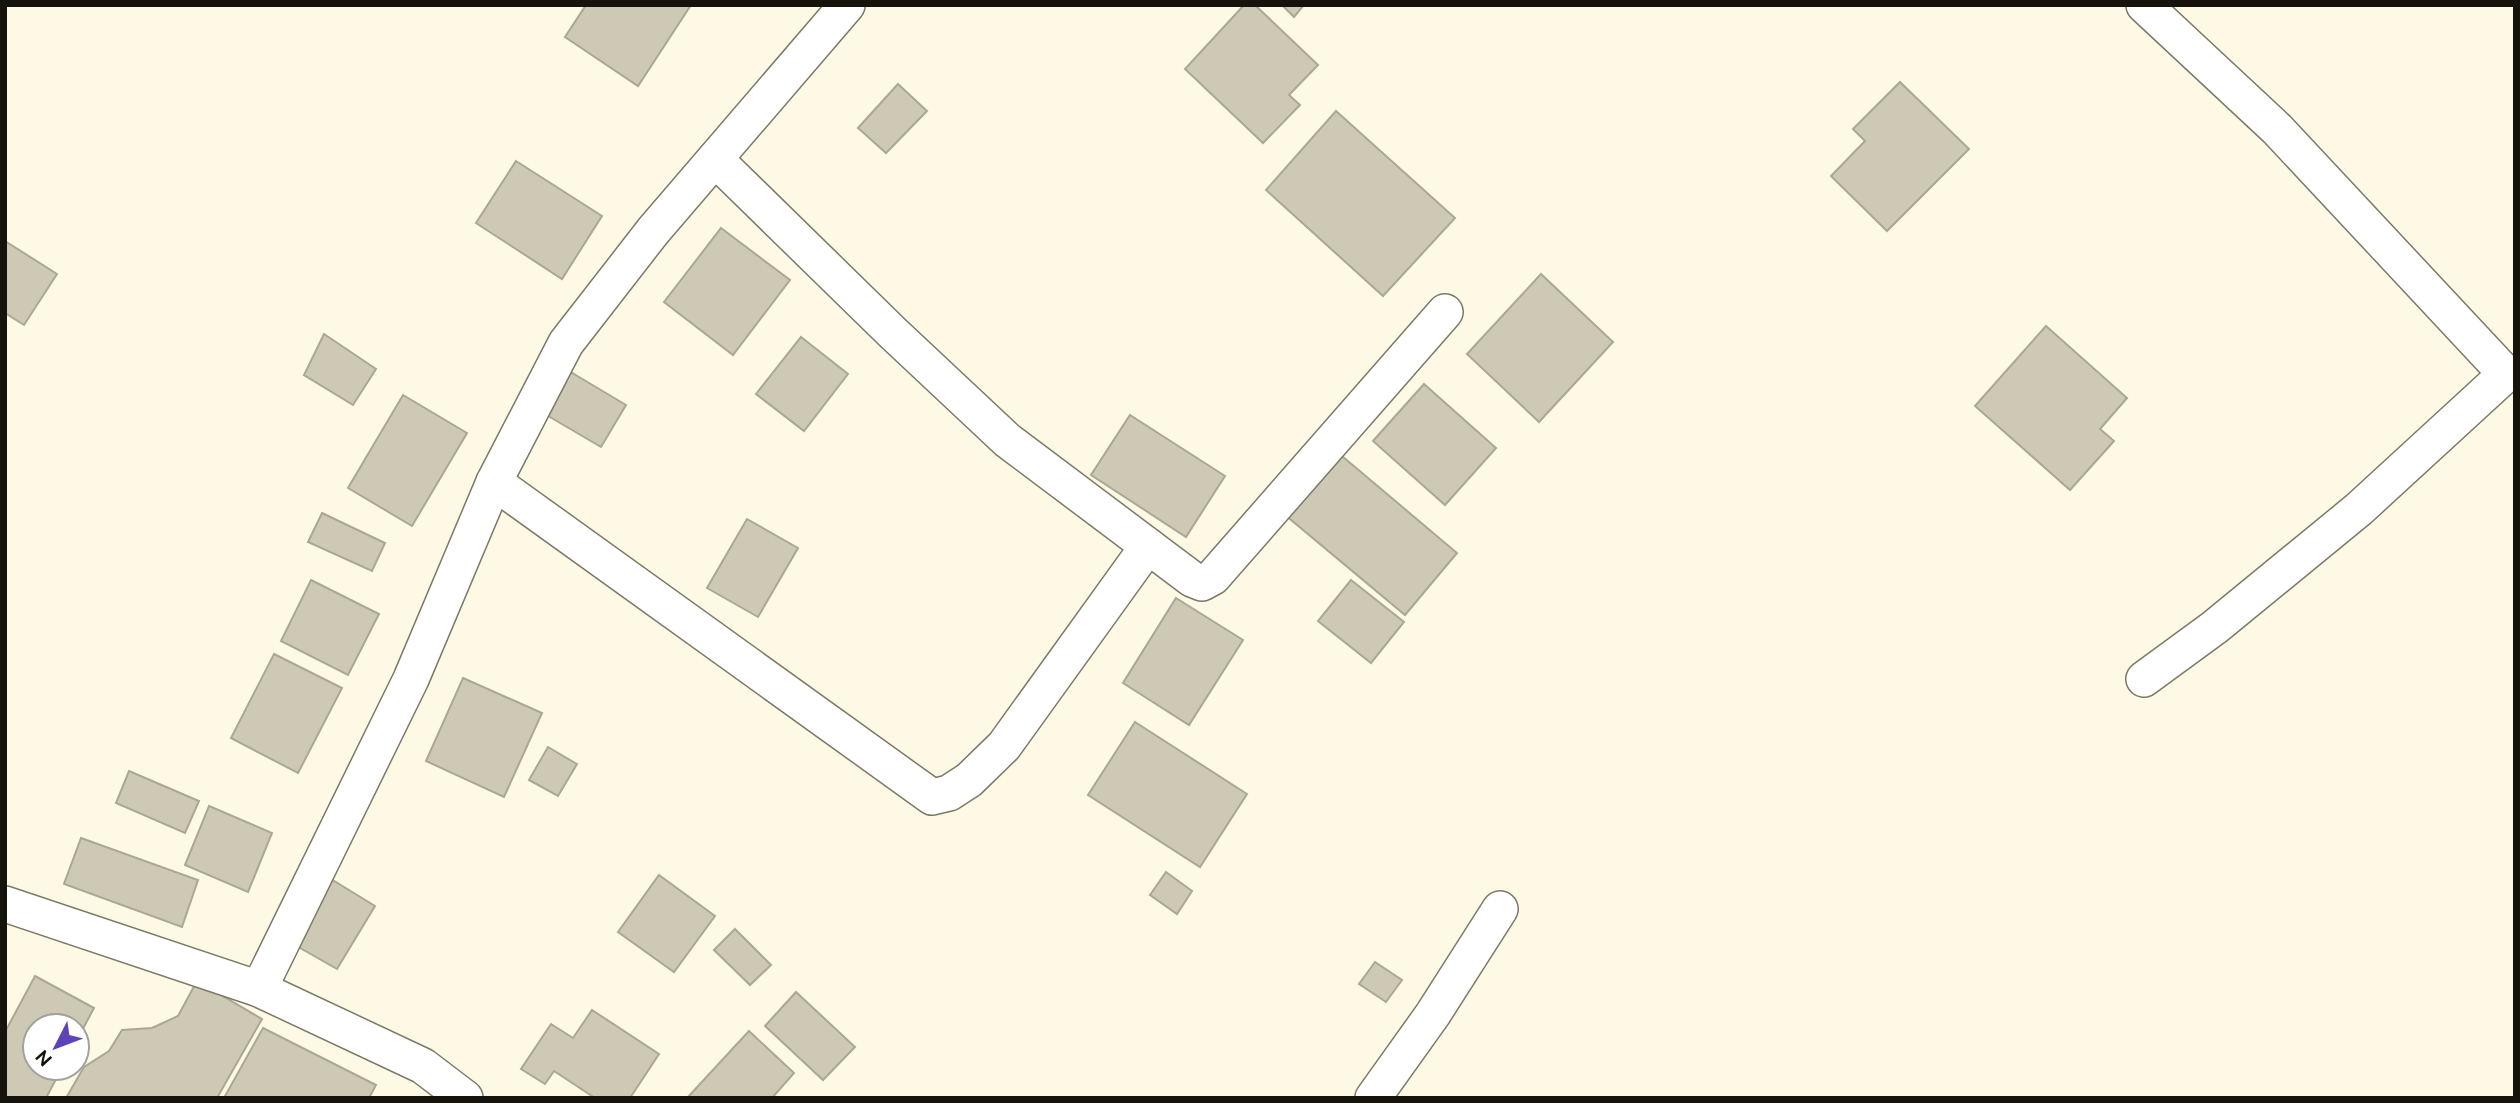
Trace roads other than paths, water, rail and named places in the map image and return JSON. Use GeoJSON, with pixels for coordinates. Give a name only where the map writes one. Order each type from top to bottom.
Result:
{"type":"FeatureCollection","features":[{"type":"Feature","properties":{"kind":"street"},"geometry":{"type":"LineString","coordinates":[[259,989],[411,679],[494,482],[566,343],[653,231],[847,5]]}},
{"type":"Feature","properties":{"kind":"street"},"geometry":{"type":"LineString","coordinates":[[2144,5],[2277,130],[2510,379],[2359,509],[2215,627],[2144,679]]}},
{"type":"Feature","properties":{"kind":"street"},"geometry":{"type":"LineString","coordinates":[[715,159],[892,333],[1007,440],[1147,546],[1192,579],[1202,583],[1213,577],[1445,312]]}},
{"type":"Feature","properties":{"kind":"street"},"geometry":{"type":"LineString","coordinates":[[494,482],[932,797],[949,793],[969,780],[1004,746],[1147,546]]}},
{"type":"Feature","properties":{"kind":"street"},"geometry":{"type":"LineString","coordinates":[[5,905],[259,989],[423,1066],[465,1098]]}},
{"type":"Feature","properties":{"kind":"street"},"geometry":{"type":"LineString","coordinates":[[1373,1098],[1433,1014],[1500,909]]}}]}
